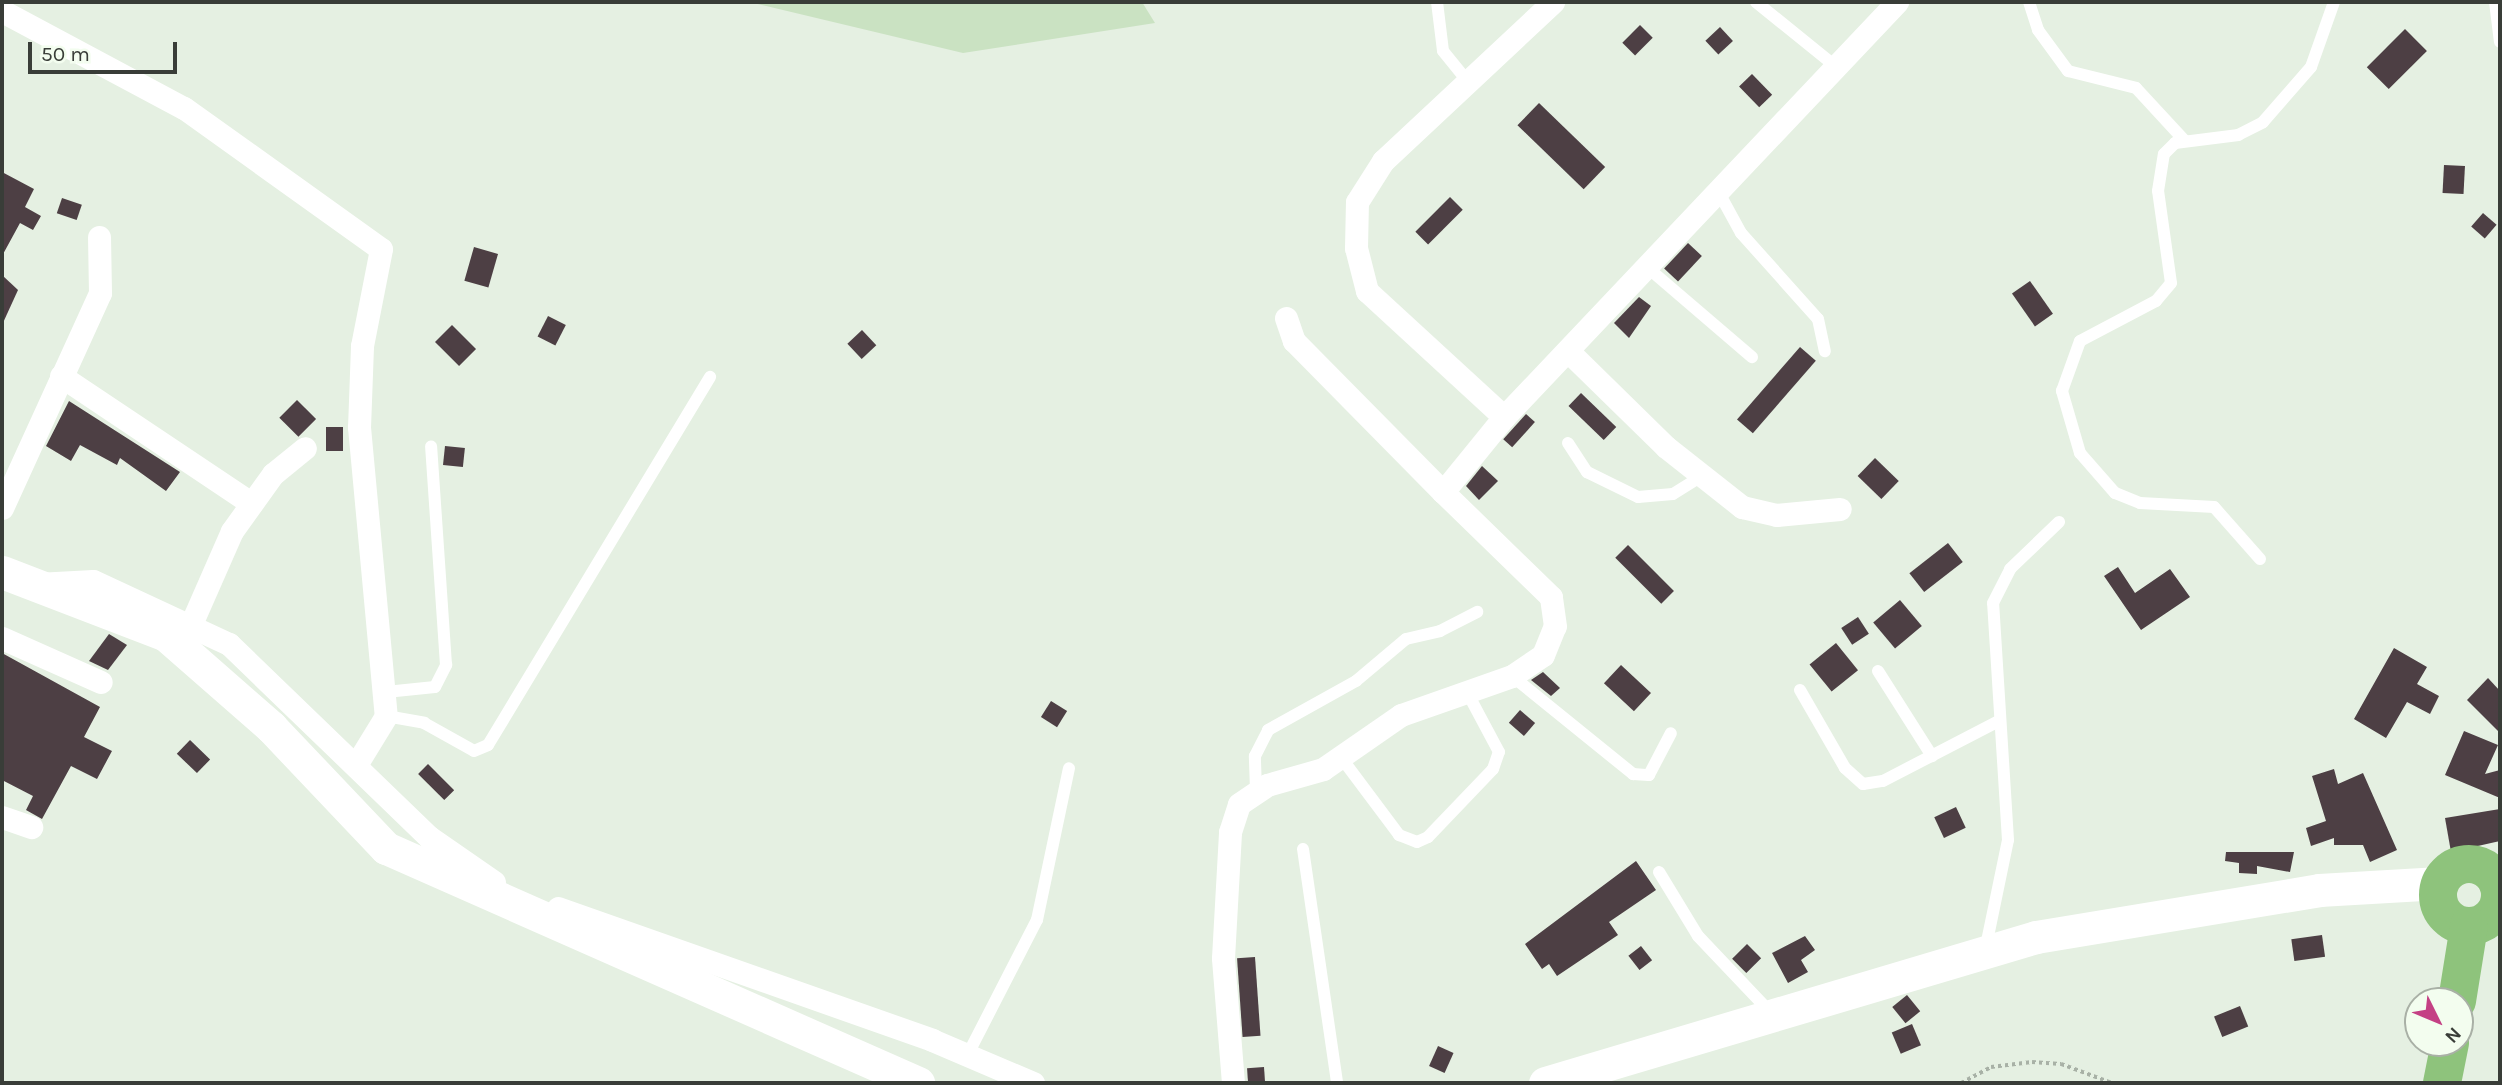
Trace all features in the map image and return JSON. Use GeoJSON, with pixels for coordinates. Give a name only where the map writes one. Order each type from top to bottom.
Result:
{"type":"FeatureCollection","features":[{"type":"Feature","properties":{"kind":"highway"},"geometry":{"type":"LineString","coordinates":[[2464,864],[2496,872],[2499,903],[2488,920],[2469,926],[2443,912],[2440,883],[2464,864]]}},
{"type":"Feature","properties":{"kind":"highway"},"geometry":{"type":"LineString","coordinates":[[2459,987],[2469,926]]}},
{"type":"Feature","properties":{"kind":"highway"},"geometry":{"type":"LineString","coordinates":[[2442,1083],[2448,1057]]}},
{"type":"Feature","properties":{"kind":"main road"},"geometry":{"type":"LineString","coordinates":[[2,572],[166,635],[271,727],[386,848],[918,1083]]}},
{"type":"Feature","properties":{"kind":"main road"},"geometry":{"type":"LineString","coordinates":[[1545,1083],[2035,937],[2319,890],[2440,883]]}},
{"type":"Feature","properties":{"kind":"street"},"geometry":{"type":"LineString","coordinates":[[1504,417],[1373,299],[1356,248],[1357,202],[1367,181],[1553,2]]}},
{"type":"Feature","properties":{"kind":"street"},"geometry":{"type":"LineString","coordinates":[[1443,492],[1504,417],[1569,352],[1897,2]]}},
{"type":"Feature","properties":{"kind":"street"},"geometry":{"type":"LineString","coordinates":[[2,10],[184,108],[381,249],[362,346],[359,427],[386,692],[386,716],[356,765]]}},
{"type":"Feature","properties":{"kind":"street"},"geometry":{"type":"LineString","coordinates":[[2,508],[100,293],[99,237]]}},
{"type":"Feature","properties":{"kind":"street"},"geometry":{"type":"LineString","coordinates":[[1233,1083],[1223,958],[1230,832],[1239,804],[1256,790],[1314,773],[1401,715],[1512,676],[1531,666],[1550,643],[1551,597],[1294,341],[1286,318]]}},
{"type":"Feature","properties":{"kind":"street"},"geometry":{"type":"LineString","coordinates":[[1569,352],[1702,476],[1757,512],[1840,509]]}},
{"type":"Feature","properties":{"kind":"street"},"geometry":{"type":"LineString","coordinates":[[61,376],[251,503]]}},
{"type":"Feature","properties":{"kind":"street"},"geometry":{"type":"LineString","coordinates":[[192,622],[251,503],[305,448]]}},
{"type":"Feature","properties":{"kind":"street"},"geometry":{"type":"LineString","coordinates":[[34,585],[93,581],[192,622],[249,660],[429,837],[507,890],[968,1054],[1033,1083]]}},
{"type":"Feature","properties":{"kind":"street"},"geometry":{"type":"LineString","coordinates":[[2,638],[101,682]]}},
{"type":"Feature","properties":{"kind":"street"},"geometry":{"type":"LineString","coordinates":[[2,817],[32,827]]}},
{"type":"Feature","properties":{"kind":"lane"},"geometry":{"type":"LineString","coordinates":[[1437,2],[1443,51],[1468,82]]}},
{"type":"Feature","properties":{"kind":"lane"},"geometry":{"type":"LineString","coordinates":[[1756,2],[1835,66]]}},
{"type":"Feature","properties":{"kind":"lane"},"geometry":{"type":"LineString","coordinates":[[2029,2],[2038,30],[2068,71],[2136,88],[2184,140]]}},
{"type":"Feature","properties":{"kind":"lane"},"geometry":{"type":"LineString","coordinates":[[2260,559],[2214,507],[2140,503],[2115,493],[2080,453],[2064,411],[2066,369],[2080,341],[2157,301],[2171,284],[2158,181],[2164,154],[2184,140],[2238,135],[2263,122],[2311,67],[2334,2]]}},
{"type":"Feature","properties":{"kind":"lane"},"geometry":{"type":"LineString","coordinates":[[2495,2],[2500,42]]}},
{"type":"Feature","properties":{"kind":"lane"},"geometry":{"type":"LineString","coordinates":[[1718,191],[1741,233],[1818,319],[1825,351]]}},
{"type":"Feature","properties":{"kind":"lane"},"geometry":{"type":"LineString","coordinates":[[1648,268],[1752,357]]}},
{"type":"Feature","properties":{"kind":"lane"},"geometry":{"type":"LineString","coordinates":[[386,716],[424,723],[474,751],[488,744],[710,377]]}},
{"type":"Feature","properties":{"kind":"lane"},"geometry":{"type":"LineString","coordinates":[[1569,443],[1587,472],[1638,498],[1673,494],[1702,476]]}},
{"type":"Feature","properties":{"kind":"lane"},"geometry":{"type":"LineString","coordinates":[[386,692],[435,687],[446,665],[431,447]]}},
{"type":"Feature","properties":{"kind":"lane"},"geometry":{"type":"LineString","coordinates":[[1984,952],[2007,861],[1997,722],[1993,603],[2010,569],[2059,522]]}},
{"type":"Feature","properties":{"kind":"lane"},"geometry":{"type":"LineString","coordinates":[[1256,790],[1255,756],[1268,730],[1356,681],[1406,639],[1440,632],[1477,612]]}},
{"type":"Feature","properties":{"kind":"lane"},"geometry":{"type":"LineString","coordinates":[[1878,671],[1932,756]]}},
{"type":"Feature","properties":{"kind":"lane"},"geometry":{"type":"LineString","coordinates":[[1512,676],[1633,774],[1649,775],[1671,733]]}},
{"type":"Feature","properties":{"kind":"lane"},"geometry":{"type":"LineString","coordinates":[[1800,690],[1855,780],[1872,786],[1997,722]]}},
{"type":"Feature","properties":{"kind":"lane"},"geometry":{"type":"LineString","coordinates":[[1340,756],[1399,835],[1418,842],[1428,837],[1493,769],[1499,752],[1467,692]]}},
{"type":"Feature","properties":{"kind":"lane"},"geometry":{"type":"LineString","coordinates":[[968,1054],[1037,920],[1069,768]]}},
{"type":"Feature","properties":{"kind":"lane"},"geometry":{"type":"LineString","coordinates":[[1303,849],[1337,1083]]}},
{"type":"Feature","properties":{"kind":"lane"},"geometry":{"type":"LineString","coordinates":[[1660,872],[1698,936],[1775,1016]]}},
{"type":"Feature","properties":{"kind":"path"},"geometry":{"type":"LineString","coordinates":[[1961,1083],[1991,1067],[2032,1062],[2061,1064],[2112,1083]]}},
{"type":"Feature","properties":{"kind":"green space"},"geometry":{"type":"Polygon","coordinates":[[[749,2],[1142,2],[1155,23],[963,53],[749,2]]]}},
{"type":"Feature","properties":{"kind":"building"},"geometry":{"type":"Polygon","coordinates":[[[1640,25],[1653,38],[1635,55],[1622,43],[1640,25]]]}},
{"type":"Feature","properties":{"kind":"building"},"geometry":{"type":"Polygon","coordinates":[[[1720,27],[1733,41],[1718,55],[1705,41],[1720,27]]]}},
{"type":"Feature","properties":{"kind":"building"},"geometry":{"type":"Polygon","coordinates":[[[2405,29],[2427,51],[2389,89],[2367,67],[2405,29]]]}},
{"type":"Feature","properties":{"kind":"building"},"geometry":{"type":"Polygon","coordinates":[[[1752,74],[1772,95],[1759,107],[1739,87],[1752,74]]]}},
{"type":"Feature","properties":{"kind":"building"},"geometry":{"type":"Polygon","coordinates":[[[1539,103],[1605,167],[1584,189],[1517,125],[1539,103]]]}},
{"type":"Feature","properties":{"kind":"building"},"geometry":{"type":"Polygon","coordinates":[[[2444,165],[2465,166],[2464,194],[2443,193],[2444,165]]]}},
{"type":"Feature","properties":{"kind":"building"},"geometry":{"type":"Polygon","coordinates":[[[2,172],[34,189],[25,207],[41,216],[33,230],[20,223],[2,256],[2,172]]]}},
{"type":"Feature","properties":{"kind":"building"},"geometry":{"type":"Polygon","coordinates":[[[1450,197],[1463,210],[1428,244],[1415,232],[1450,197]]]}},
{"type":"Feature","properties":{"kind":"building"},"geometry":{"type":"Polygon","coordinates":[[[62,198],[82,205],[77,220],[57,213],[62,198]]]}},
{"type":"Feature","properties":{"kind":"building"},"geometry":{"type":"Polygon","coordinates":[[[2483,213],[2497,225],[2485,238],[2471,227],[2483,213]]]}},
{"type":"Feature","properties":{"kind":"building"},"geometry":{"type":"Polygon","coordinates":[[[1688,243],[1702,256],[1678,282],[1664,269],[1688,243]]]}},
{"type":"Feature","properties":{"kind":"building"},"geometry":{"type":"Polygon","coordinates":[[[474,247],[498,254],[488,288],[464,281],[474,247]]]}},
{"type":"Feature","properties":{"kind":"building"},"geometry":{"type":"Polygon","coordinates":[[[2,275],[18,290],[2,325],[2,275]]]}},
{"type":"Feature","properties":{"kind":"building"},"geometry":{"type":"Polygon","coordinates":[[[2030,281],[2053,314],[2035,326],[2012,294],[2030,281]]]}},
{"type":"Feature","properties":{"kind":"building"},"geometry":{"type":"Polygon","coordinates":[[[1639,297],[1651,306],[1629,338],[1614,323],[1639,297]]]}},
{"type":"Feature","properties":{"kind":"building"},"geometry":{"type":"Polygon","coordinates":[[[548,316],[566,325],[555,346],[538,336],[548,316]]]}},
{"type":"Feature","properties":{"kind":"building"},"geometry":{"type":"Polygon","coordinates":[[[452,325],[476,349],[459,366],[435,342],[452,325]]]}},
{"type":"Feature","properties":{"kind":"building"},"geometry":{"type":"Polygon","coordinates":[[[862,330],[876,345],[862,359],[847,344],[862,330]]]}},
{"type":"Feature","properties":{"kind":"building"},"geometry":{"type":"Polygon","coordinates":[[[1800,347],[1816,361],[1753,433],[1737,419],[1800,347]]]}},
{"type":"Feature","properties":{"kind":"building"},"geometry":{"type":"Polygon","coordinates":[[[1581,393],[1616,427],[1604,440],[1568,406],[1581,393]]]}},
{"type":"Feature","properties":{"kind":"building"},"geometry":{"type":"Polygon","coordinates":[[[297,400],[316,419],[298,437],[279,418],[297,400]]]}},
{"type":"Feature","properties":{"kind":"building"},"geometry":{"type":"Polygon","coordinates":[[[69,401],[180,472],[166,491],[120,458],[117,465],[80,445],[71,461],[46,446],[69,401]]]}},
{"type":"Feature","properties":{"kind":"building"},"geometry":{"type":"Polygon","coordinates":[[[1526,414],[1535,422],[1512,447],[1503,439],[1526,414]]]}},
{"type":"Feature","properties":{"kind":"building"},"geometry":{"type":"Polygon","coordinates":[[[326,427],[343,427],[343,451],[326,451],[326,427]]]}},
{"type":"Feature","properties":{"kind":"building"},"geometry":{"type":"Polygon","coordinates":[[[445,446],[465,448],[463,467],[443,465],[445,446]]]}},
{"type":"Feature","properties":{"kind":"building"},"geometry":{"type":"Polygon","coordinates":[[[1875,458],[1899,481],[1881,499],[1858,476],[1875,458]]]}},
{"type":"Feature","properties":{"kind":"building"},"geometry":{"type":"Polygon","coordinates":[[[1482,466],[1498,481],[1479,500],[1466,486],[1482,466]]]}},
{"type":"Feature","properties":{"kind":"building"},"geometry":{"type":"Polygon","coordinates":[[[1948,543],[1963,562],[1924,592],[1909,573],[1948,543]]]}},
{"type":"Feature","properties":{"kind":"building"},"geometry":{"type":"Polygon","coordinates":[[[1628,545],[1674,591],[1661,604],[1615,558],[1628,545]]]}},
{"type":"Feature","properties":{"kind":"building"},"geometry":{"type":"Polygon","coordinates":[[[2118,567],[2135,593],[2170,569],[2190,597],[2141,630],[2104,576],[2118,567]]]}},
{"type":"Feature","properties":{"kind":"building"},"geometry":{"type":"Polygon","coordinates":[[[1900,600],[1922,626],[1895,649],[1873,622],[1900,600]]]}},
{"type":"Feature","properties":{"kind":"building"},"geometry":{"type":"Polygon","coordinates":[[[1858,617],[1869,634],[1852,645],[1841,628],[1858,617]]]}},
{"type":"Feature","properties":{"kind":"building"},"geometry":{"type":"Polygon","coordinates":[[[109,634],[127,645],[108,670],[89,661],[109,634]]]}},
{"type":"Feature","properties":{"kind":"building"},"geometry":{"type":"Polygon","coordinates":[[[1836,643],[1858,670],[1832,692],[1810,664],[1836,643]]]}},
{"type":"Feature","properties":{"kind":"building"},"geometry":{"type":"Polygon","coordinates":[[[2394,648],[2427,667],[2417,684],[2439,696],[2430,714],[2407,702],[2386,738],[2354,719],[2394,648]]]}},
{"type":"Feature","properties":{"kind":"building"},"geometry":{"type":"Polygon","coordinates":[[[2,653],[100,707],[84,737],[112,751],[97,779],[71,766],[42,819],[26,810],[33,796],[2,780],[2,653]]]}},
{"type":"Feature","properties":{"kind":"building"},"geometry":{"type":"Polygon","coordinates":[[[1621,665],[1651,693],[1634,711],[1604,683],[1621,665]]]}},
{"type":"Feature","properties":{"kind":"building"},"geometry":{"type":"Polygon","coordinates":[[[1543,672],[1560,688],[1551,696],[1531,680],[1543,672]]]}},
{"type":"Feature","properties":{"kind":"building"},"geometry":{"type":"Polygon","coordinates":[[[2488,678],[2500,691],[2500,733],[2467,700],[2488,678]]]}},
{"type":"Feature","properties":{"kind":"building"},"geometry":{"type":"Polygon","coordinates":[[[1051,701],[1067,711],[1057,727],[1041,717],[1051,701]]]}},
{"type":"Feature","properties":{"kind":"building"},"geometry":{"type":"Polygon","coordinates":[[[1520,710],[1535,723],[1524,736],[1509,723],[1520,710]]]}},
{"type":"Feature","properties":{"kind":"building"},"geometry":{"type":"Polygon","coordinates":[[[2464,731],[2498,745],[2485,774],[2500,770],[2500,798],[2445,775],[2464,731]]]}},
{"type":"Feature","properties":{"kind":"building"},"geometry":{"type":"Polygon","coordinates":[[[190,740],[210,759],[197,773],[177,754],[190,740]]]}},
{"type":"Feature","properties":{"kind":"building"},"geometry":{"type":"Polygon","coordinates":[[[428,764],[454,790],[444,800],[418,774],[428,764]]]}},
{"type":"Feature","properties":{"kind":"building"},"geometry":{"type":"Polygon","coordinates":[[[2334,769],[2338,784],[2363,773],[2397,850],[2370,862],[2363,845],[2334,845],[2334,838],[2311,846],[2306,828],[2326,821],[2312,776],[2334,769]]]}},
{"type":"Feature","properties":{"kind":"building"},"geometry":{"type":"Polygon","coordinates":[[[1956,807],[1966,828],[1944,838],[1934,817],[1956,807]]]}},
{"type":"Feature","properties":{"kind":"building"},"geometry":{"type":"Polygon","coordinates":[[[2500,809],[2500,841],[2451,852],[2445,818],[2500,809]]]}},
{"type":"Feature","properties":{"kind":"building"},"geometry":{"type":"Polygon","coordinates":[[[2226,852],[2294,852],[2290,872],[2257,866],[2257,874],[2239,873],[2239,863],[2225,861],[2226,852]]]}},
{"type":"Feature","properties":{"kind":"building"},"geometry":{"type":"Polygon","coordinates":[[[1636,861],[1656,890],[1609,922],[1618,935],[1557,976],[1549,964],[1542,969],[1525,944],[1636,861]]]}},
{"type":"Feature","properties":{"kind":"building"},"geometry":{"type":"Polygon","coordinates":[[[2322,935],[2325,957],[2294,961],[2291,939],[2322,935]]]}},
{"type":"Feature","properties":{"kind":"building"},"geometry":{"type":"Polygon","coordinates":[[[1805,936],[1815,950],[1801,960],[1808,972],[1788,983],[1772,953],[1805,936]]]}},
{"type":"Feature","properties":{"kind":"building"},"geometry":{"type":"Polygon","coordinates":[[[1747,944],[1761,958],[1746,973],[1732,959],[1747,944]]]}},
{"type":"Feature","properties":{"kind":"building"},"geometry":{"type":"Polygon","coordinates":[[[1641,946],[1652,960],[1639,970],[1628,956],[1641,946]]]}},
{"type":"Feature","properties":{"kind":"building"},"geometry":{"type":"Polygon","coordinates":[[[1255,957],[1261,1036],[1243,1037],[1237,958],[1255,957]]]}},
{"type":"Feature","properties":{"kind":"building"},"geometry":{"type":"Polygon","coordinates":[[[1907,995],[1920,1011],[1905,1023],[1892,1007],[1907,995]]]}},
{"type":"Feature","properties":{"kind":"building"},"geometry":{"type":"Polygon","coordinates":[[[2240,1006],[2248,1026],[2222,1037],[2214,1016],[2240,1006]]]}},
{"type":"Feature","properties":{"kind":"building"},"geometry":{"type":"Polygon","coordinates":[[[1912,1024],[1921,1045],[1901,1054],[1892,1033],[1912,1024]]]}},
{"type":"Feature","properties":{"kind":"building"},"geometry":{"type":"Polygon","coordinates":[[[1438,1046],[1454,1053],[1445,1073],[1429,1066],[1438,1046]]]}},
{"type":"Feature","properties":{"kind":"building"},"geometry":{"type":"Polygon","coordinates":[[[1264,1067],[1265,1083],[1248,1083],[1247,1068],[1264,1067]]]}}]}
